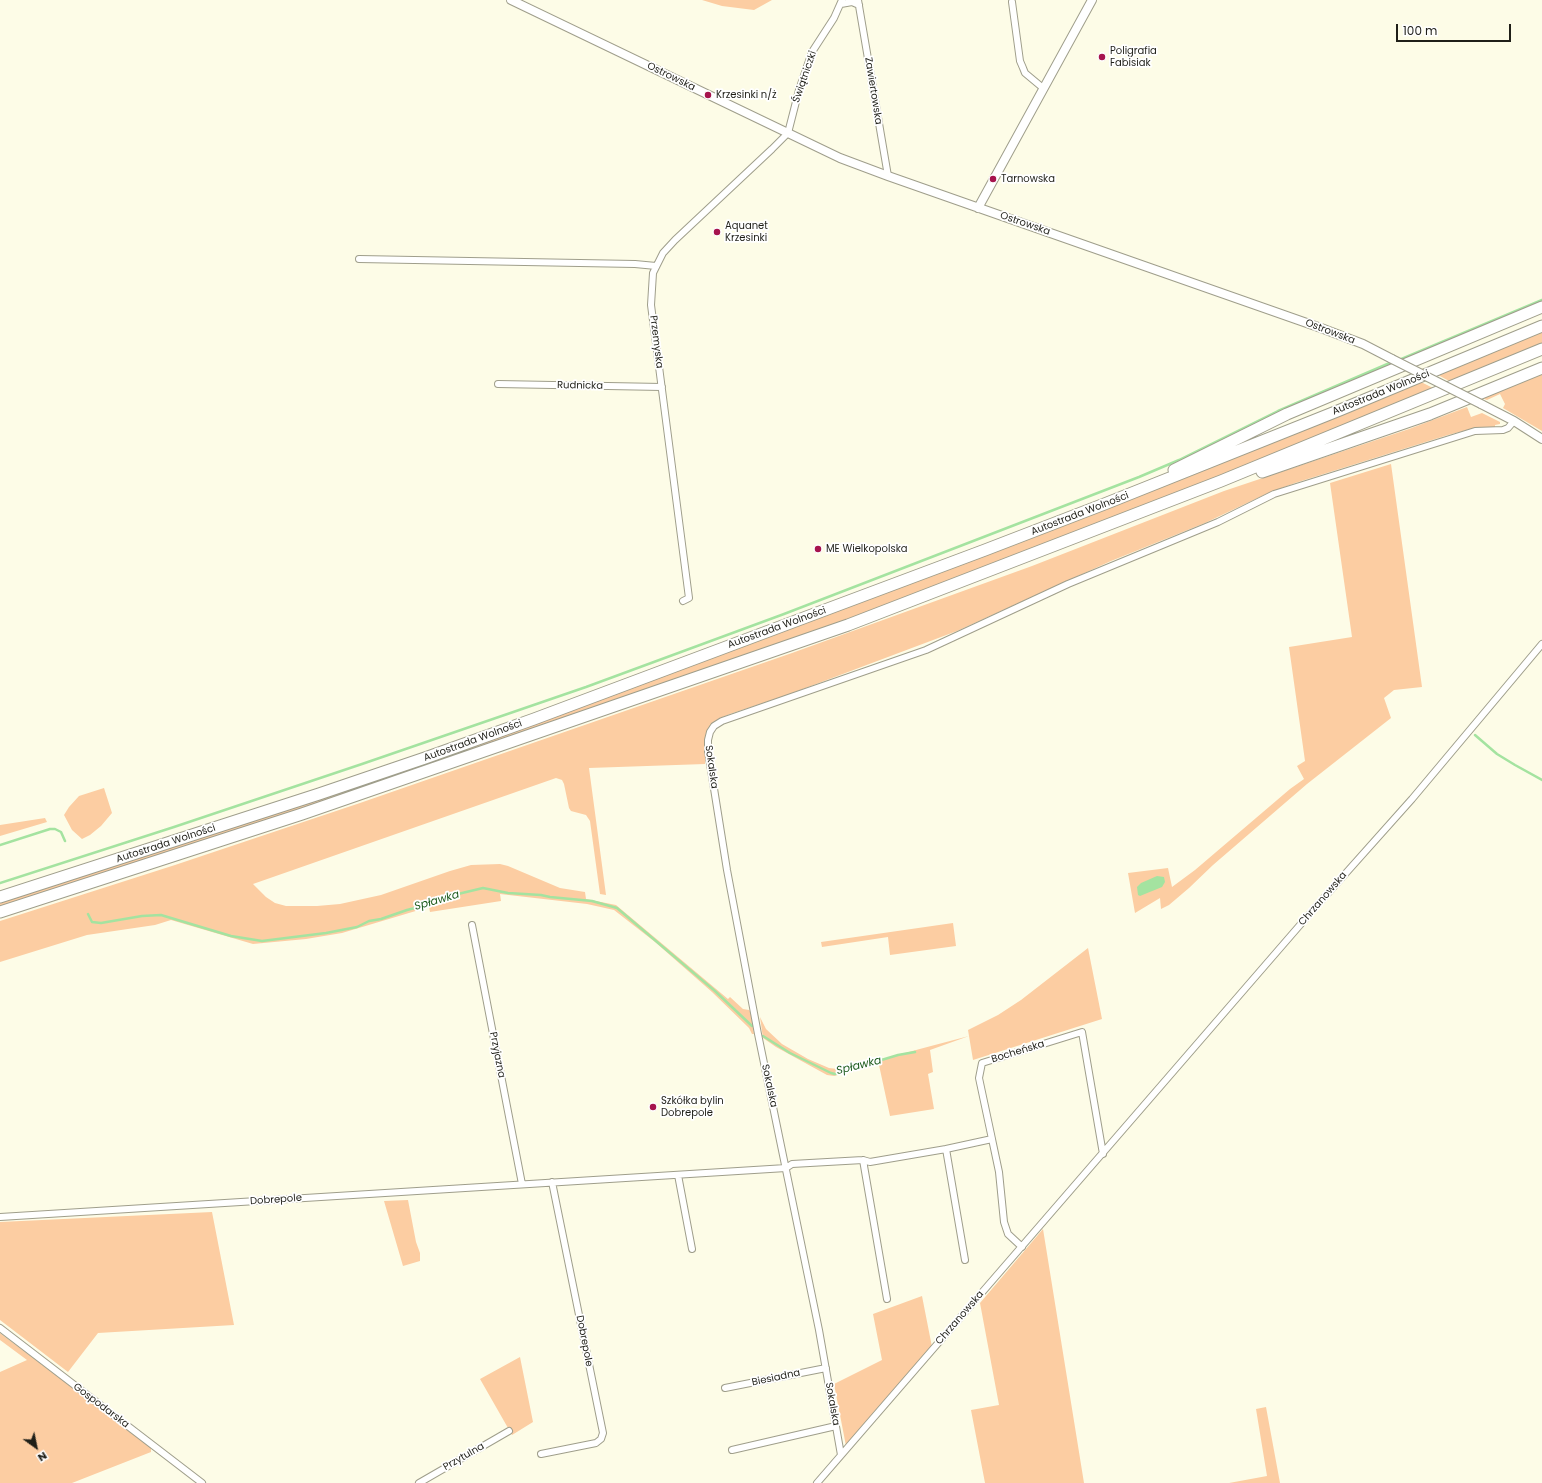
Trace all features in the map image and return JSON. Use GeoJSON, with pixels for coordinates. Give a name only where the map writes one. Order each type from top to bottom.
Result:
{"type":"FeatureCollection","features":[{"type":"Feature","properties":{"kind":"highway"},"geometry":{"type":"LineString","coordinates":[[1107,503],[1287,414],[1542,307]]}},
{"type":"Feature","properties":{"kind":"highway","name":"Autostrada Wolności"},"geometry":{"type":"LineString","coordinates":[[0,897],[186,838],[425,758],[748,639],[1107,503],[1340,410],[1542,326]]}},
{"type":"Feature","properties":{"kind":"highway","name":"Autostrada Wolności"},"geometry":{"type":"LineString","coordinates":[[0,912],[294,817],[770,653],[884,612],[1221,481],[1542,349]]}},
{"type":"Feature","properties":{"kind":"highway"},"geometry":{"type":"LineString","coordinates":[[1221,481],[1256,473],[1400,425],[1542,368]]}},
{"type":"Feature","properties":{"kind":"street","name":"Ostrowska"},"geometry":{"type":"LineString","coordinates":[[511,0],[840,158],[1340,335],[1482,404],[1514,421],[1542,439]]}},
{"type":"Feature","properties":{"kind":"street"},"geometry":{"type":"LineString","coordinates":[[978,208],[1092,0]]}},
{"type":"Feature","properties":{"kind":"street","name":"Świątniczki"},"geometry":{"type":"LineString","coordinates":[[788,133],[799,90],[812,52],[834,18],[841,2],[859,2]]}},
{"type":"Feature","properties":{"kind":"street","name":"Zawiertowska"},"geometry":{"type":"LineString","coordinates":[[859,2],[888,176]]}},
{"type":"Feature","properties":{"kind":"street"},"geometry":{"type":"LineString","coordinates":[[1012,2],[1020,61],[1025,72],[1043,88]]}},
{"type":"Feature","properties":{"kind":"street","name":"Przemyska"},"geometry":{"type":"LineString","coordinates":[[683,601],[689,598],[651,305],[653,273],[663,253],[675,240],[788,133]]}},
{"type":"Feature","properties":{"kind":"street"},"geometry":{"type":"LineString","coordinates":[[359,259],[628,264],[656,266]]}},
{"type":"Feature","properties":{"kind":"street","name":"Rudnicka"},"geometry":{"type":"LineString","coordinates":[[498,384],[662,387]]}},
{"type":"Feature","properties":{"kind":"street","name":"Sokalska"},"geometry":{"type":"LineString","coordinates":[[841,1456],[826,1368],[735,909],[709,761],[708,740],[710,732],[714,726],[722,720],[926,650],[1068,584],[1218,522],[1274,494],[1475,431],[1503,430],[1508,428],[1514,421]]}},
{"type":"Feature","properties":{"kind":"street","name":"Chrzanowska"},"geometry":{"type":"LineString","coordinates":[[817,1483],[1308,916],[1412,799],[1542,644]]}},
{"type":"Feature","properties":{"kind":"street","name":"Przyjazna"},"geometry":{"type":"LineString","coordinates":[[472,925],[522,1184]]}},
{"type":"Feature","properties":{"kind":"street","name":"Bocheńska"},"geometry":{"type":"LineString","coordinates":[[1022,1247],[1008,1234],[1004,1222],[999,1172],[979,1078],[982,1063],[1082,1032],[1103,1154]]}},
{"type":"Feature","properties":{"kind":"street"},"geometry":{"type":"LineString","coordinates":[[786,1168],[792,1164],[863,1160],[870,1162],[946,1149],[992,1139]]}},
{"type":"Feature","properties":{"kind":"street"},"geometry":{"type":"LineString","coordinates":[[946,1149],[965,1260]]}},
{"type":"Feature","properties":{"kind":"street"},"geometry":{"type":"LineString","coordinates":[[863,1160],[887,1299]]}},
{"type":"Feature","properties":{"kind":"street","name":"Dobrepole"},"geometry":{"type":"LineString","coordinates":[[0,1217],[786,1168]]}},
{"type":"Feature","properties":{"kind":"street"},"geometry":{"type":"LineString","coordinates":[[678,1174],[692,1249]]}},
{"type":"Feature","properties":{"kind":"street","name":"Dobrepole"},"geometry":{"type":"LineString","coordinates":[[541,1454],[596,1443],[601,1439],[603,1433],[552,1182]]}},
{"type":"Feature","properties":{"kind":"street","name":"Gospodarska"},"geometry":{"type":"LineString","coordinates":[[0,1328],[202,1483]]}},
{"type":"Feature","properties":{"kind":"street","name":"Biesiadna"},"geometry":{"type":"LineString","coordinates":[[725,1388],[826,1368]]}},
{"type":"Feature","properties":{"kind":"street"},"geometry":{"type":"LineString","coordinates":[[732,1450],[836,1426]]}},
{"type":"Feature","properties":{"kind":"street","name":"Przytulna"},"geometry":{"type":"LineString","coordinates":[[419,1483],[509,1431]]}},
{"type":"Feature","properties":{"kind":"shaded area"},"geometry":{"type":"Polygon","coordinates":[[[702,0],[772,0],[754,10],[722,6],[702,0]]]}},
{"type":"Feature","properties":{"kind":"shaded area"},"geometry":{"type":"Polygon","coordinates":[[[1542,331],[1542,344],[1451,382],[1438,375],[1542,331]]]}},
{"type":"Feature","properties":{"kind":"shaded area"},"geometry":{"type":"Polygon","coordinates":[[[1542,373],[1542,431],[1503,408],[1505,404],[1500,394],[1487,400],[1482,398],[1542,373]]]}},
{"type":"Feature","properties":{"kind":"shaded area"},"geometry":{"type":"Polygon","coordinates":[[[1421,382],[1435,389],[1226,474],[821,630],[293,812],[0,907],[0,903],[360,785],[577,709],[1109,508],[1421,382]]]}},
{"type":"Feature","properties":{"kind":"shaded area"},"geometry":{"type":"Polygon","coordinates":[[[1467,407],[1471,417],[1482,413],[1500,422],[1500,424],[1495,425],[1495,428],[1478,427],[1448,435],[1295,483],[1266,494],[1205,523],[1111,561],[957,631],[787,695],[718,719],[710,726],[706,736],[705,764],[589,768],[606,895],[600,894],[590,821],[586,815],[571,811],[564,784],[562,780],[556,778],[253,884],[266,897],[275,903],[286,906],[317,906],[340,904],[381,895],[471,865],[500,864],[508,866],[560,888],[585,892],[586,899],[616,905],[728,999],[730,997],[743,1009],[749,1010],[751,1013],[754,1034],[752,1034],[749,1028],[712,992],[655,942],[614,910],[587,904],[500,894],[501,901],[430,912],[429,907],[342,933],[306,939],[253,944],[171,920],[155,925],[87,935],[0,962],[0,921],[175,865],[360,803],[792,653],[1032,566],[1224,491],[1409,429],[1467,407]]]}},
{"type":"Feature","properties":{"kind":"shaded area"},"geometry":{"type":"Polygon","coordinates":[[[1391,464],[1422,687],[1394,690],[1384,698],[1391,718],[1307,784],[1169,905],[1161,909],[1160,898],[1135,913],[1128,873],[1168,868],[1172,887],[1195,870],[1290,789],[1304,779],[1297,766],[1305,761],[1289,647],[1352,637],[1330,483],[1391,464]]]}},
{"type":"Feature","properties":{"kind":"shaded area"},"geometry":{"type":"Polygon","coordinates":[[[104,788],[112,813],[101,826],[90,835],[82,839],[72,830],[64,815],[79,796],[104,788]]]}},
{"type":"Feature","properties":{"kind":"shaded area"},"geometry":{"type":"Polygon","coordinates":[[[45,818],[47,822],[0,836],[0,825],[45,818]]]}},
{"type":"Feature","properties":{"kind":"shaded area"},"geometry":{"type":"Polygon","coordinates":[[[1157,876],[1164,877],[1165,882],[1162,887],[1140,896],[1138,895],[1137,887],[1141,883],[1157,876]]]}},
{"type":"Feature","properties":{"kind":"shaded area"},"geometry":{"type":"Polygon","coordinates":[[[953,923],[956,946],[890,955],[888,937],[822,947],[821,942],[953,923]]]}},
{"type":"Feature","properties":{"kind":"shaded area"},"geometry":{"type":"Polygon","coordinates":[[[1088,948],[1102,1019],[973,1060],[968,1030],[998,1015],[1021,1000],[1088,948]]]}},
{"type":"Feature","properties":{"kind":"shaded area"},"geometry":{"type":"Polygon","coordinates":[[[760,1017],[766,1029],[782,1044],[808,1059],[829,1068],[837,1069],[845,1069],[969,1036],[930,1050],[933,1072],[928,1074],[934,1109],[890,1116],[879,1065],[834,1076],[827,1075],[776,1047],[763,1038],[760,1017]]]}},
{"type":"Feature","properties":{"kind":"shaded area"},"geometry":{"type":"Polygon","coordinates":[[[408,1200],[416,1242],[420,1253],[420,1261],[403,1266],[384,1201],[408,1200]]]}},
{"type":"Feature","properties":{"kind":"shaded area"},"geometry":{"type":"Polygon","coordinates":[[[212,1212],[234,1325],[98,1333],[68,1372],[0,1320],[0,1222],[212,1212]]]}},
{"type":"Feature","properties":{"kind":"shaded area"},"geometry":{"type":"Polygon","coordinates":[[[1043,1229],[1084,1483],[985,1483],[971,1410],[999,1405],[980,1303],[1043,1229]]]}},
{"type":"Feature","properties":{"kind":"shaded area"},"geometry":{"type":"Polygon","coordinates":[[[922,1296],[932,1347],[846,1446],[834,1384],[882,1360],[873,1314],[922,1296]]]}},
{"type":"Feature","properties":{"kind":"shaded area"},"geometry":{"type":"Polygon","coordinates":[[[0,1333],[151,1447],[151,1452],[72,1483],[0,1483],[0,1372],[27,1360],[0,1340],[0,1333]]]}},
{"type":"Feature","properties":{"kind":"shaded area"},"geometry":{"type":"Polygon","coordinates":[[[520,1357],[533,1422],[512,1435],[480,1379],[520,1357]]]}},
{"type":"Feature","properties":{"kind":"shaded area"},"geometry":{"type":"Polygon","coordinates":[[[1266,1407],[1280,1483],[1229,1483],[1267,1476],[1256,1409],[1266,1407]]]}},
{"type":"Feature","properties":{"kind":"waterway"},"geometry":{"type":"LineString","coordinates":[[1399,360],[1542,300]]}},
{"type":"Feature","properties":{"kind":"waterway"},"geometry":{"type":"LineString","coordinates":[[0,883],[362,764],[586,687],[784,614],[1139,477],[1179,460],[1278,411],[1392,362]]}},
{"type":"Feature","properties":{"kind":"waterway"},"geometry":{"type":"LineString","coordinates":[[1475,735],[1497,754],[1542,780]]}},
{"type":"Feature","properties":{"kind":"waterway","name":"Spławka"},"geometry":{"type":"LineString","coordinates":[[0,845],[50,829],[55,829],[61,832],[65,841]]}},
{"type":"Feature","properties":{"kind":"waterway","name":"Spławka"},"geometry":{"type":"LineString","coordinates":[[88,914],[92,922],[101,923],[142,916],[161,915],[231,936],[262,941],[326,933],[357,927],[369,921],[381,919],[438,902],[458,894],[483,888],[508,893],[592,901],[617,908],[715,991],[752,1026]]}},
{"type":"Feature","properties":{"kind":"waterway","name":"Spławka"},"geometry":{"type":"LineString","coordinates":[[763,1036],[790,1053],[835,1074],[898,1055],[915,1052]]}},
{"type":"Feature","properties":{"kind":"place","name":"Poligrafia Fabisiak"},"geometry":{"type":"Point","coordinates":[1102,57]}},
{"type":"Feature","properties":{"kind":"place","name":"Krzesinki n/ż"},"geometry":{"type":"Point","coordinates":[708,95]}},
{"type":"Feature","properties":{"kind":"place","name":"Tarnowska"},"geometry":{"type":"Point","coordinates":[993,179]}},
{"type":"Feature","properties":{"kind":"place","name":"Aquanet Krzesinki"},"geometry":{"type":"Point","coordinates":[717,232]}},
{"type":"Feature","properties":{"kind":"place","name":"ME Wielkopolska"},"geometry":{"type":"Point","coordinates":[818,549]}},
{"type":"Feature","properties":{"kind":"place","name":"Szkółka bylin Dobrepole"},"geometry":{"type":"Point","coordinates":[653,1107]}}]}
